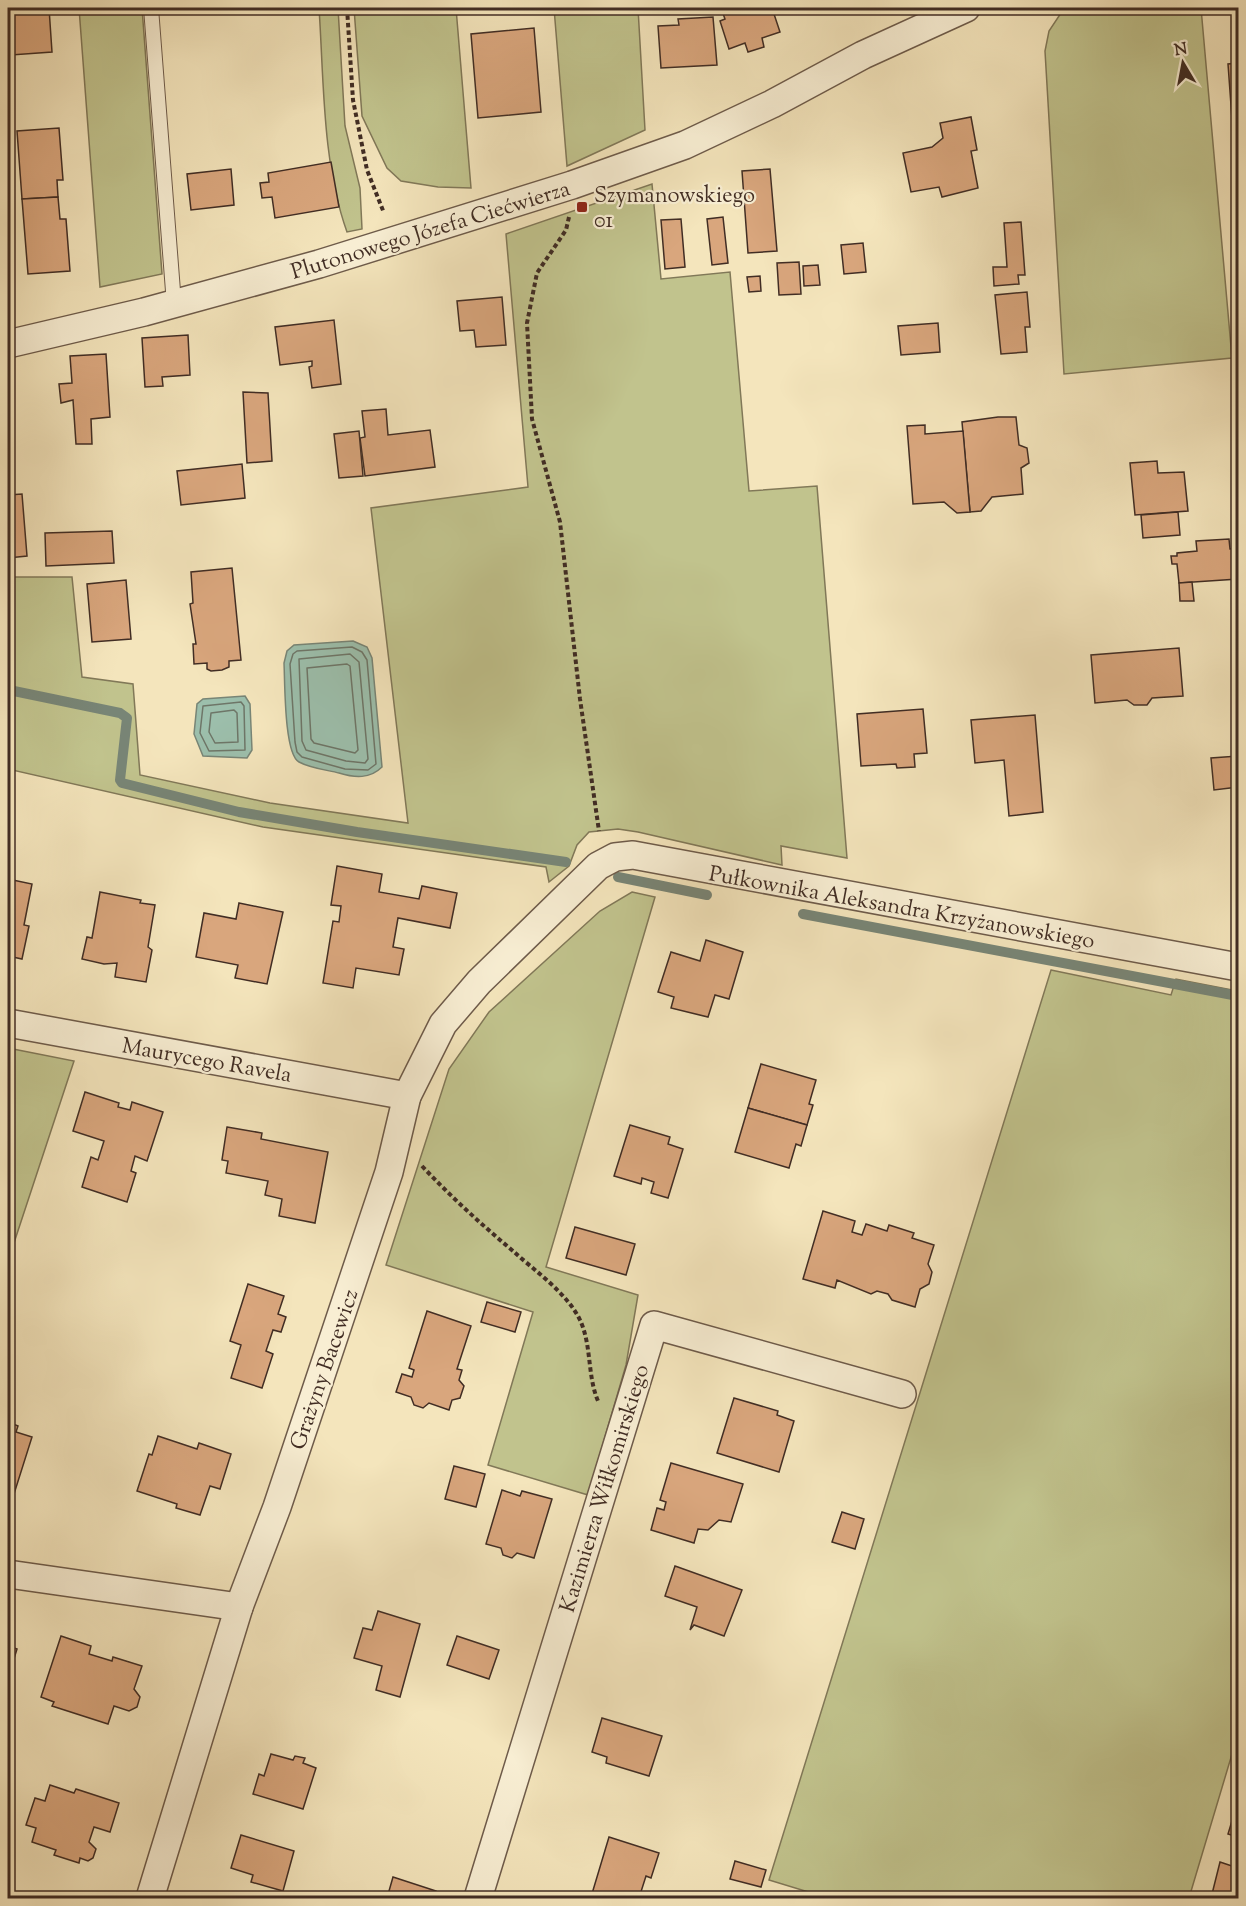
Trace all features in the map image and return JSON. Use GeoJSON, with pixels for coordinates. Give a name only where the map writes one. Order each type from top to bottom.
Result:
{"type":"FeatureCollection","features":[{"type":"Feature","properties":{"kind":"street","name":"Plutonowego Józefa Ciećwierza"},"geometry":{"type":"LineString","coordinates":[[8,344],[174,304],[395,242],[566,187],[685,145],[772,104],[863,55],[966,8]]}},
{"type":"Feature","properties":{"kind":"street","name":"Pułkownika Aleksandra Krzyżanowskiego"},"geometry":{"type":"LineString","coordinates":[[615,857],[633,855],[1239,967]]}},
{"type":"Feature","properties":{"kind":"street","name":"Grażyny Bacewicz"},"geometry":{"type":"LineString","coordinates":[[150,1899],[239,1607],[277,1507],[389,1172],[406,1096],[443,1024],[479,982],[598,866],[615,857]]}},
{"type":"Feature","properties":{"kind":"street","name":"Maurycego Ravela"},"geometry":{"type":"LineString","coordinates":[[8,1023],[406,1096]]}},
{"type":"Feature","properties":{"kind":"street","name":"Kazimierza Wiłkomirskiego"},"geometry":{"type":"LineString","coordinates":[[478,1899],[654,1325],[902,1394]]}},
{"type":"Feature","properties":{"kind":"street"},"geometry":{"type":"LineString","coordinates":[[8,1574],[239,1607]]}},
{"type":"Feature","properties":{"kind":"lane"},"geometry":{"type":"LineString","coordinates":[[151,8],[174,304]]}},
{"type":"Feature","properties":{"kind":"path"},"geometry":{"type":"LineString","coordinates":[[347,8],[353,100],[368,170],[395,242]]}},
{"type":"Feature","properties":{"kind":"path"},"geometry":{"type":"LineString","coordinates":[[566,187],[569,221],[566,230],[537,273],[527,323],[532,419],[560,522],[596,821],[603,843],[615,857]]}},
{"type":"Feature","properties":{"kind":"path"},"geometry":{"type":"LineString","coordinates":[[420,1164],[451,1197],[561,1295],[580,1319],[587,1341],[596,1398],[606,1418],[620,1432]]}},
{"type":"Feature","properties":{"kind":"green space"},"geometry":{"type":"Polygon","coordinates":[[[79,8],[142,8],[162,274],[100,287],[79,8]]]}},
{"type":"Feature","properties":{"kind":"green space"},"geometry":{"type":"Polygon","coordinates":[[[319,8],[338,8],[345,126],[360,188],[362,229],[347,232],[328,150],[319,8]]]}},
{"type":"Feature","properties":{"kind":"green space"},"geometry":{"type":"Polygon","coordinates":[[[354,8],[456,8],[471,188],[438,187],[401,181],[387,168],[362,116],[354,8]]]}},
{"type":"Feature","properties":{"kind":"green space"},"geometry":{"type":"Polygon","coordinates":[[[554,8],[638,8],[645,130],[567,166],[554,8]]]}},
{"type":"Feature","properties":{"kind":"green space"},"geometry":{"type":"Polygon","coordinates":[[[1073,8],[1201,8],[1232,358],[1064,374],[1045,51],[1049,31],[1063,10],[1073,8]]]}},
{"type":"Feature","properties":{"kind":"green space"},"geometry":{"type":"Polygon","coordinates":[[[652,184],[661,279],[730,272],[749,491],[817,486],[847,858],[781,846],[782,865],[618,829],[589,832],[577,845],[569,866],[549,882],[546,867],[263,827],[12,770],[8,720],[8,577],[72,577],[82,677],[133,684],[140,775],[270,803],[408,823],[371,508],[528,487],[506,234],[652,184]]]}},
{"type":"Feature","properties":{"kind":"green space"},"geometry":{"type":"Polygon","coordinates":[[[632,892],[655,897],[546,1267],[638,1295],[626,1365],[588,1495],[488,1465],[533,1312],[386,1265],[449,1069],[489,1012],[600,911],[632,892]]]}},
{"type":"Feature","properties":{"kind":"green space"},"geometry":{"type":"Polygon","coordinates":[[[1051,970],[1171,995],[1176,979],[1238,991],[1238,1734],[1189,1898],[908,1898],[890,1893],[888,1898],[828,1898],[769,1880],[1051,970]]]}},
{"type":"Feature","properties":{"kind":"green space"},"geometry":{"type":"Polygon","coordinates":[[[8,1048],[74,1061],[8,1261],[8,1048]]]}},
{"type":"Feature","properties":{"kind":"water"},"geometry":{"type":"Polygon","coordinates":[[[353,641],[367,647],[372,658],[382,767],[372,774],[362,776],[345,775],[299,762],[290,746],[286,717],[284,663],[287,651],[294,645],[353,641]]]}},
{"type":"Feature","properties":{"kind":"water"},"geometry":{"type":"Polygon","coordinates":[[[245,696],[250,704],[252,750],[247,758],[203,756],[194,734],[197,704],[203,699],[245,696]]]}},
{"type":"Feature","properties":{"kind":"building"},"geometry":{"type":"Polygon","coordinates":[[[8,8],[49,8],[52,52],[11,55],[8,8]]]}},
{"type":"Feature","properties":{"kind":"building"},"geometry":{"type":"Polygon","coordinates":[[[721,8],[772,8],[780,32],[762,38],[764,47],[748,52],[745,43],[729,49],[720,21],[725,19],[721,8]]]}},
{"type":"Feature","properties":{"kind":"building"},"geometry":{"type":"Polygon","coordinates":[[[713,17],[717,65],[661,68],[658,26],[679,25],[678,19],[713,17]]]}},
{"type":"Feature","properties":{"kind":"building"},"geometry":{"type":"Polygon","coordinates":[[[534,28],[541,112],[478,118],[471,34],[534,28]]]}},
{"type":"Feature","properties":{"kind":"building"},"geometry":{"type":"Polygon","coordinates":[[[1238,63],[1238,118],[1232,119],[1228,64],[1238,63]]]}},
{"type":"Feature","properties":{"kind":"building"},"geometry":{"type":"Polygon","coordinates":[[[971,117],[977,150],[971,151],[978,188],[942,197],[939,187],[911,192],[903,153],[932,147],[943,138],[940,123],[971,117]]]}},
{"type":"Feature","properties":{"kind":"building"},"geometry":{"type":"Polygon","coordinates":[[[59,128],[63,180],[57,180],[58,197],[22,199],[17,131],[59,128]]]}},
{"type":"Feature","properties":{"kind":"building"},"geometry":{"type":"Polygon","coordinates":[[[331,162],[339,207],[275,218],[272,197],[262,198],[260,183],[269,182],[268,173],[331,162]]]}},
{"type":"Feature","properties":{"kind":"building"},"geometry":{"type":"Polygon","coordinates":[[[231,169],[234,205],[191,210],[187,174],[231,169]]]}},
{"type":"Feature","properties":{"kind":"building"},"geometry":{"type":"Polygon","coordinates":[[[770,169],[777,251],[748,253],[742,171],[770,169]]]}},
{"type":"Feature","properties":{"kind":"building"},"geometry":{"type":"Polygon","coordinates":[[[58,197],[60,219],[66,219],[70,271],[28,274],[22,199],[58,197]]]}},
{"type":"Feature","properties":{"kind":"building"},"geometry":{"type":"Polygon","coordinates":[[[723,217],[728,263],[712,265],[707,219],[723,217]]]}},
{"type":"Feature","properties":{"kind":"building"},"geometry":{"type":"Polygon","coordinates":[[[681,219],[685,267],[665,269],[661,220],[681,219]]]}},
{"type":"Feature","properties":{"kind":"building"},"geometry":{"type":"Polygon","coordinates":[[[1021,222],[1025,275],[1018,275],[1019,284],[994,286],[993,267],[1007,267],[1004,223],[1021,222]]]}},
{"type":"Feature","properties":{"kind":"building"},"geometry":{"type":"Polygon","coordinates":[[[863,243],[866,272],[844,274],[841,245],[863,243]]]}},
{"type":"Feature","properties":{"kind":"building"},"geometry":{"type":"Polygon","coordinates":[[[799,262],[801,294],[779,295],[777,263],[799,262]]]}},
{"type":"Feature","properties":{"kind":"building"},"geometry":{"type":"Polygon","coordinates":[[[818,265],[820,285],[804,286],[803,266],[818,265]]]}},
{"type":"Feature","properties":{"kind":"building"},"geometry":{"type":"Polygon","coordinates":[[[760,276],[761,291],[749,292],[747,277],[760,276]]]}},
{"type":"Feature","properties":{"kind":"building"},"geometry":{"type":"Polygon","coordinates":[[[1027,292],[1030,327],[1025,327],[1027,352],[1001,354],[995,295],[1027,292]]]}},
{"type":"Feature","properties":{"kind":"building"},"geometry":{"type":"Polygon","coordinates":[[[502,297],[506,345],[476,347],[474,330],[460,331],[457,301],[502,297]]]}},
{"type":"Feature","properties":{"kind":"building"},"geometry":{"type":"Polygon","coordinates":[[[334,320],[341,384],[312,388],[309,367],[312,366],[312,361],[280,365],[275,327],[334,320]]]}},
{"type":"Feature","properties":{"kind":"building"},"geometry":{"type":"Polygon","coordinates":[[[938,323],[940,352],[901,355],[898,326],[938,323]]]}},
{"type":"Feature","properties":{"kind":"building"},"geometry":{"type":"Polygon","coordinates":[[[188,335],[190,375],[162,377],[163,386],[145,387],[142,338],[188,335]]]}},
{"type":"Feature","properties":{"kind":"building"},"geometry":{"type":"Polygon","coordinates":[[[106,354],[110,417],[91,419],[92,444],[76,444],[73,400],[61,403],[59,384],[72,383],[70,356],[106,354]]]}},
{"type":"Feature","properties":{"kind":"building"},"geometry":{"type":"Polygon","coordinates":[[[243,392],[268,393],[272,461],[247,463],[243,392]]]}},
{"type":"Feature","properties":{"kind":"building"},"geometry":{"type":"Polygon","coordinates":[[[386,409],[388,435],[430,430],[435,467],[365,476],[360,438],[365,437],[362,411],[386,409]]]}},
{"type":"Feature","properties":{"kind":"building"},"geometry":{"type":"Polygon","coordinates":[[[1016,417],[1019,445],[1027,448],[1029,463],[1021,468],[1023,494],[992,497],[981,511],[970,512],[962,422],[1016,417]]]}},
{"type":"Feature","properties":{"kind":"building"},"geometry":{"type":"Polygon","coordinates":[[[925,425],[925,434],[963,431],[970,512],[957,513],[944,502],[913,504],[907,426],[925,425]]]}},
{"type":"Feature","properties":{"kind":"building"},"geometry":{"type":"Polygon","coordinates":[[[359,431],[363,476],[339,478],[334,434],[359,431]]]}},
{"type":"Feature","properties":{"kind":"building"},"geometry":{"type":"Polygon","coordinates":[[[1157,461],[1158,473],[1184,472],[1188,511],[1135,515],[1130,463],[1157,461]]]}},
{"type":"Feature","properties":{"kind":"building"},"geometry":{"type":"Polygon","coordinates":[[[242,464],[245,498],[181,505],[177,471],[242,464]]]}},
{"type":"Feature","properties":{"kind":"building"},"geometry":{"type":"Polygon","coordinates":[[[22,494],[27,556],[8,558],[8,495],[22,494]]]}},
{"type":"Feature","properties":{"kind":"building"},"geometry":{"type":"Polygon","coordinates":[[[1178,512],[1180,535],[1143,538],[1141,515],[1178,512]]]}},
{"type":"Feature","properties":{"kind":"building"},"geometry":{"type":"Polygon","coordinates":[[[112,531],[114,563],[46,566],[45,533],[112,531]]]}},
{"type":"Feature","properties":{"kind":"building"},"geometry":{"type":"Polygon","coordinates":[[[1229,539],[1230,549],[1238,548],[1238,579],[1179,583],[1177,564],[1172,564],[1171,556],[1177,556],[1177,553],[1197,551],[1196,541],[1229,539]]]}},
{"type":"Feature","properties":{"kind":"building"},"geometry":{"type":"Polygon","coordinates":[[[232,568],[241,660],[229,661],[229,667],[211,671],[207,669],[207,663],[194,664],[193,644],[196,644],[190,604],[193,603],[191,572],[232,568]]]}},
{"type":"Feature","properties":{"kind":"building"},"geometry":{"type":"Polygon","coordinates":[[[126,580],[131,639],[92,642],[87,584],[126,580]]]}},
{"type":"Feature","properties":{"kind":"building"},"geometry":{"type":"Polygon","coordinates":[[[1192,582],[1194,601],[1180,601],[1179,583],[1192,582]]]}},
{"type":"Feature","properties":{"kind":"building"},"geometry":{"type":"Polygon","coordinates":[[[1179,648],[1183,696],[1152,698],[1147,705],[1134,705],[1127,700],[1095,703],[1091,655],[1179,648]]]}},
{"type":"Feature","properties":{"kind":"building"},"geometry":{"type":"Polygon","coordinates":[[[923,709],[927,753],[914,754],[915,767],[897,768],[896,764],[861,766],[857,714],[923,709]]]}},
{"type":"Feature","properties":{"kind":"building"},"geometry":{"type":"Polygon","coordinates":[[[1035,715],[1043,812],[1009,816],[1004,760],[975,763],[971,720],[1035,715]]]}},
{"type":"Feature","properties":{"kind":"building"},"geometry":{"type":"Polygon","coordinates":[[[1238,756],[1238,787],[1214,790],[1211,758],[1238,756]]]}},
{"type":"Feature","properties":{"kind":"building"},"geometry":{"type":"Polygon","coordinates":[[[337,866],[382,874],[379,892],[419,899],[422,886],[457,893],[450,928],[398,918],[393,947],[404,949],[399,975],[356,968],[353,988],[323,983],[333,921],[339,922],[341,906],[331,905],[337,866]]]}},
{"type":"Feature","properties":{"kind":"building"},"geometry":{"type":"Polygon","coordinates":[[[8,879],[32,884],[24,925],[29,926],[22,959],[8,956],[8,879]]]}},
{"type":"Feature","properties":{"kind":"building"},"geometry":{"type":"Polygon","coordinates":[[[100,892],[155,905],[148,947],[152,950],[146,982],[115,977],[117,963],[104,964],[82,959],[87,937],[92,938],[100,892]]]}},
{"type":"Feature","properties":{"kind":"building"},"geometry":{"type":"Polygon","coordinates":[[[239,903],[283,912],[267,984],[235,978],[238,965],[196,957],[204,913],[236,919],[239,903]]]}},
{"type":"Feature","properties":{"kind":"building"},"geometry":{"type":"Polygon","coordinates":[[[706,940],[743,952],[729,999],[715,995],[708,1017],[671,1008],[674,997],[658,992],[671,952],[700,961],[706,940]]]}},
{"type":"Feature","properties":{"kind":"building"},"geometry":{"type":"Polygon","coordinates":[[[761,1064],[816,1080],[809,1104],[813,1105],[807,1125],[748,1108],[761,1064]]]}},
{"type":"Feature","properties":{"kind":"building"},"geometry":{"type":"Polygon","coordinates":[[[85,1092],[119,1103],[118,1107],[130,1110],[132,1102],[163,1112],[147,1161],[135,1156],[131,1171],[136,1173],[127,1202],[82,1187],[91,1157],[98,1160],[104,1141],[73,1131],[85,1092]]]}},
{"type":"Feature","properties":{"kind":"building"},"geometry":{"type":"Polygon","coordinates":[[[748,1108],[807,1125],[801,1146],[796,1144],[789,1168],[735,1152],[748,1108]]]}},
{"type":"Feature","properties":{"kind":"building"},"geometry":{"type":"Polygon","coordinates":[[[630,1125],[670,1137],[668,1144],[683,1149],[668,1198],[651,1193],[654,1182],[642,1178],[641,1184],[614,1176],[630,1125]]]}},
{"type":"Feature","properties":{"kind":"building"},"geometry":{"type":"Polygon","coordinates":[[[227,1127],[262,1133],[261,1139],[328,1152],[315,1223],[279,1216],[282,1199],[265,1195],[268,1181],[226,1173],[228,1161],[222,1160],[227,1127]]]}},
{"type":"Feature","properties":{"kind":"building"},"geometry":{"type":"Polygon","coordinates":[[[823,1211],[855,1221],[852,1232],[862,1235],[866,1224],[887,1231],[889,1225],[914,1233],[912,1238],[934,1245],[928,1264],[932,1272],[929,1284],[920,1289],[915,1307],[892,1300],[888,1294],[877,1291],[871,1294],[837,1280],[835,1288],[803,1279],[823,1211]]]}},
{"type":"Feature","properties":{"kind":"building"},"geometry":{"type":"Polygon","coordinates":[[[575,1227],[635,1244],[626,1275],[566,1258],[575,1227]]]}},
{"type":"Feature","properties":{"kind":"building"},"geometry":{"type":"Polygon","coordinates":[[[248,1284],[284,1296],[278,1314],[286,1317],[281,1332],[273,1330],[266,1351],[273,1354],[262,1388],[231,1378],[241,1345],[230,1341],[248,1284]]]}},
{"type":"Feature","properties":{"kind":"building"},"geometry":{"type":"Polygon","coordinates":[[[487,1302],[521,1312],[515,1332],[481,1322],[487,1302]]]}},
{"type":"Feature","properties":{"kind":"building"},"geometry":{"type":"Polygon","coordinates":[[[427,1311],[471,1326],[457,1369],[462,1370],[459,1380],[464,1386],[460,1398],[452,1400],[449,1410],[429,1403],[423,1408],[414,1405],[411,1397],[396,1392],[402,1374],[412,1377],[414,1370],[409,1368],[427,1311]]]}},
{"type":"Feature","properties":{"kind":"building"},"geometry":{"type":"Polygon","coordinates":[[[734,1398],[778,1411],[777,1415],[794,1421],[779,1472],[717,1453],[734,1398]]]}},
{"type":"Feature","properties":{"kind":"building"},"geometry":{"type":"Polygon","coordinates":[[[8,1422],[18,1426],[16,1432],[32,1437],[14,1494],[8,1493],[8,1422]]]}},
{"type":"Feature","properties":{"kind":"building"},"geometry":{"type":"Polygon","coordinates":[[[158,1436],[197,1449],[199,1443],[231,1454],[220,1489],[210,1486],[200,1515],[176,1508],[177,1504],[137,1491],[149,1454],[152,1455],[158,1436]]]}},
{"type":"Feature","properties":{"kind":"building"},"geometry":{"type":"Polygon","coordinates":[[[671,1463],[743,1484],[731,1522],[719,1520],[708,1530],[698,1529],[694,1543],[651,1530],[657,1508],[664,1510],[666,1502],[660,1500],[671,1463]]]}},
{"type":"Feature","properties":{"kind":"building"},"geometry":{"type":"Polygon","coordinates":[[[454,1466],[485,1474],[476,1507],[445,1499],[454,1466]]]}},
{"type":"Feature","properties":{"kind":"building"},"geometry":{"type":"Polygon","coordinates":[[[502,1490],[520,1496],[522,1491],[552,1499],[534,1558],[517,1553],[512,1558],[503,1555],[501,1548],[486,1544],[502,1490]]]}},
{"type":"Feature","properties":{"kind":"building"},"geometry":{"type":"Polygon","coordinates":[[[842,1512],[864,1519],[855,1549],[832,1542],[842,1512]]]}},
{"type":"Feature","properties":{"kind":"building"},"geometry":{"type":"Polygon","coordinates":[[[675,1566],[742,1590],[724,1636],[694,1625],[690,1630],[697,1607],[665,1596],[675,1566]]]}},
{"type":"Feature","properties":{"kind":"building"},"geometry":{"type":"Polygon","coordinates":[[[378,1611],[420,1624],[400,1697],[376,1690],[382,1666],[354,1658],[363,1628],[372,1630],[378,1611]]]}},
{"type":"Feature","properties":{"kind":"building"},"geometry":{"type":"Polygon","coordinates":[[[61,1636],[91,1646],[89,1654],[112,1661],[113,1657],[142,1666],[134,1689],[140,1697],[137,1707],[129,1711],[114,1706],[108,1724],[52,1706],[54,1702],[41,1697],[61,1636]]]}},
{"type":"Feature","properties":{"kind":"building"},"geometry":{"type":"Polygon","coordinates":[[[457,1636],[499,1650],[489,1679],[447,1665],[457,1636]]]}},
{"type":"Feature","properties":{"kind":"building"},"geometry":{"type":"Polygon","coordinates":[[[8,1646],[17,1649],[8,1678],[8,1646]]]}},
{"type":"Feature","properties":{"kind":"building"},"geometry":{"type":"Polygon","coordinates":[[[602,1718],[662,1736],[649,1776],[606,1763],[607,1757],[592,1752],[602,1718]]]}},
{"type":"Feature","properties":{"kind":"building"},"geometry":{"type":"Polygon","coordinates":[[[271,1754],[293,1760],[295,1756],[305,1758],[303,1763],[316,1768],[303,1809],[253,1794],[259,1774],[264,1776],[271,1754]]]}},
{"type":"Feature","properties":{"kind":"building"},"geometry":{"type":"Polygon","coordinates":[[[50,1785],[74,1793],[76,1789],[119,1803],[110,1832],[94,1827],[89,1842],[96,1849],[93,1858],[88,1861],[80,1858],[79,1863],[54,1855],[56,1850],[32,1842],[36,1828],[26,1825],[35,1798],[45,1801],[50,1785]]]}},
{"type":"Feature","properties":{"kind":"building"},"geometry":{"type":"Polygon","coordinates":[[[1238,1801],[1238,1837],[1228,1834],[1238,1801]]]}},
{"type":"Feature","properties":{"kind":"building"},"geometry":{"type":"Polygon","coordinates":[[[241,1835],[294,1851],[283,1891],[251,1882],[253,1875],[231,1868],[241,1835]]]}},
{"type":"Feature","properties":{"kind":"building"},"geometry":{"type":"Polygon","coordinates":[[[609,1837],[659,1853],[651,1878],[646,1876],[639,1898],[591,1897],[609,1837]]]}},
{"type":"Feature","properties":{"kind":"building"},"geometry":{"type":"Polygon","coordinates":[[[735,1861],[766,1870],[761,1887],[730,1879],[735,1861]]]}},
{"type":"Feature","properties":{"kind":"building"},"geometry":{"type":"Polygon","coordinates":[[[1220,1862],[1238,1868],[1238,1898],[1211,1898],[1220,1862]]]}},
{"type":"Feature","properties":{"kind":"building"},"geometry":{"type":"Polygon","coordinates":[[[393,1877],[436,1891],[434,1898],[387,1898],[393,1877]]]}},
{"type":"Feature","properties":{"kind":"waterway"},"geometry":{"type":"LineString","coordinates":[[9,690],[120,713],[127,718],[120,780],[122,783],[239,812],[357,832],[566,862]]}},
{"type":"Feature","properties":{"kind":"waterway"},"geometry":{"type":"LineString","coordinates":[[618,877],[707,895]]}},
{"type":"Feature","properties":{"kind":"waterway"},"geometry":{"type":"LineString","coordinates":[[803,914],[1238,996]]}},
{"type":"Feature","properties":{"kind":"place","name":"Szymanowskiego 01"},"geometry":{"type":"Point","coordinates":[582,207]}}]}
